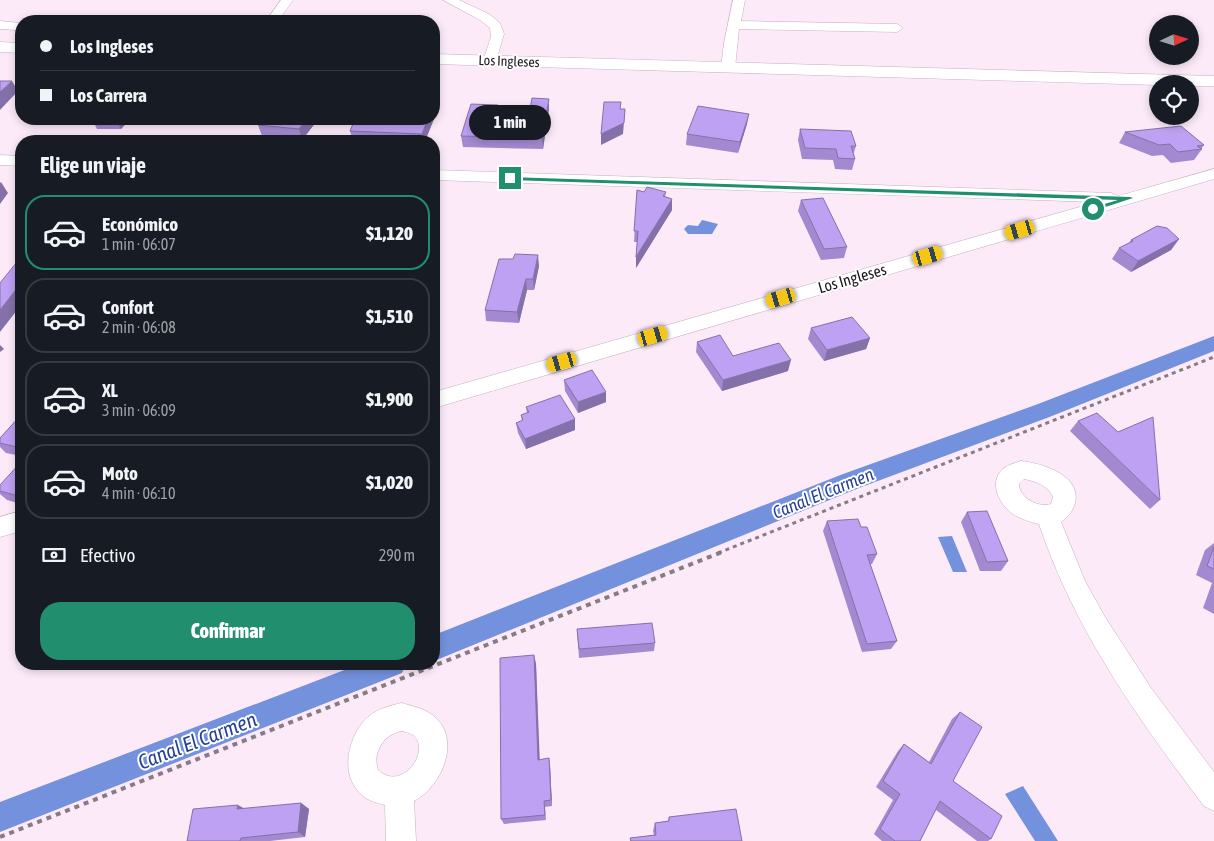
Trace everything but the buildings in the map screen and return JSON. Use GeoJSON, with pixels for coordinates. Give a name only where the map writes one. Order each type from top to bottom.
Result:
{"type":"FeatureCollection","features":[{"type":"Feature","properties":{"kind":"street"},"geometry":{"type":"LineString","coordinates":[[276,15],[287,0]]}},
{"type":"Feature","properties":{"kind":"street"},"geometry":{"type":"LineString","coordinates":[[449,0],[488,19],[497,27],[498,34],[490,61]]}},
{"type":"Feature","properties":{"kind":"street"},"geometry":{"type":"LineString","coordinates":[[728,68],[730,43],[739,0]]}},
{"type":"Feature","properties":{"kind":"street"},"geometry":{"type":"LineString","coordinates":[[735,25],[897,28]]}},
{"type":"Feature","properties":{"kind":"street"},"geometry":{"type":"LineString","coordinates":[[0,26],[15,26]]}},
{"type":"Feature","properties":{"kind":"street"},"geometry":{"type":"LineString","coordinates":[[0,47],[15,48]]}},
{"type":"Feature","properties":{"kind":"street","name":"Los Ingleses"},"geometry":{"type":"LineString","coordinates":[[440,59],[1214,81]]}},
{"type":"Feature","properties":{"kind":"street"},"geometry":{"type":"LineString","coordinates":[[0,160],[15,161]]}},
{"type":"Feature","properties":{"kind":"street","name":"Los Ingleses"},"geometry":{"type":"LineString","coordinates":[[440,398],[1214,174]]}},
{"type":"Feature","properties":{"kind":"street"},"geometry":{"type":"LineString","coordinates":[[440,175],[1130,198]]}},
{"type":"Feature","properties":{"kind":"street"},"geometry":{"type":"LineString","coordinates":[[1047,515],[1073,579],[1117,658],[1171,738],[1214,796]]}},
{"type":"Feature","properties":{"kind":"street"},"geometry":{"type":"LineString","coordinates":[[0,527],[15,523]]}},
{"type":"Feature","properties":{"kind":"street"},"geometry":{"type":"LineString","coordinates":[[399,791],[401,841]]}},
{"type":"Feature","properties":{"kind":"path"},"geometry":{"type":"LineString","coordinates":[[440,663],[1214,357]]}},
{"type":"Feature","properties":{"kind":"path"},"geometry":{"type":"LineString","coordinates":[[0,837],[422,670]]}},
{"type":"Feature","properties":{"kind":"water"},"geometry":{"type":"Polygon","coordinates":[[[702,220],[718,224],[712,234],[688,234],[684,229],[688,225],[698,226],[702,220]]]}},
{"type":"Feature","properties":{"kind":"water"},"geometry":{"type":"Polygon","coordinates":[[[952,536],[967,572],[953,572],[938,537],[952,536]]]}},
{"type":"Feature","properties":{"kind":"water"},"geometry":{"type":"Polygon","coordinates":[[[1023,786],[1058,841],[1035,841],[1005,794],[1023,786]]]}},
{"type":"Feature","properties":{"kind":"waterway","name":"Canal El Carmen"},"geometry":{"type":"LineString","coordinates":[[440,646],[851,481],[1045,410],[1214,343]]}},
{"type":"Feature","properties":{"kind":"waterway","name":"Canal El Carmen"},"geometry":{"type":"LineString","coordinates":[[0,817],[378,670]]}},
{"type":"Feature","properties":{"kind":"route"},"geometry":{"type":"LineString","coordinates":[[510,178],[1130,198],[1093,209]]}}]}
